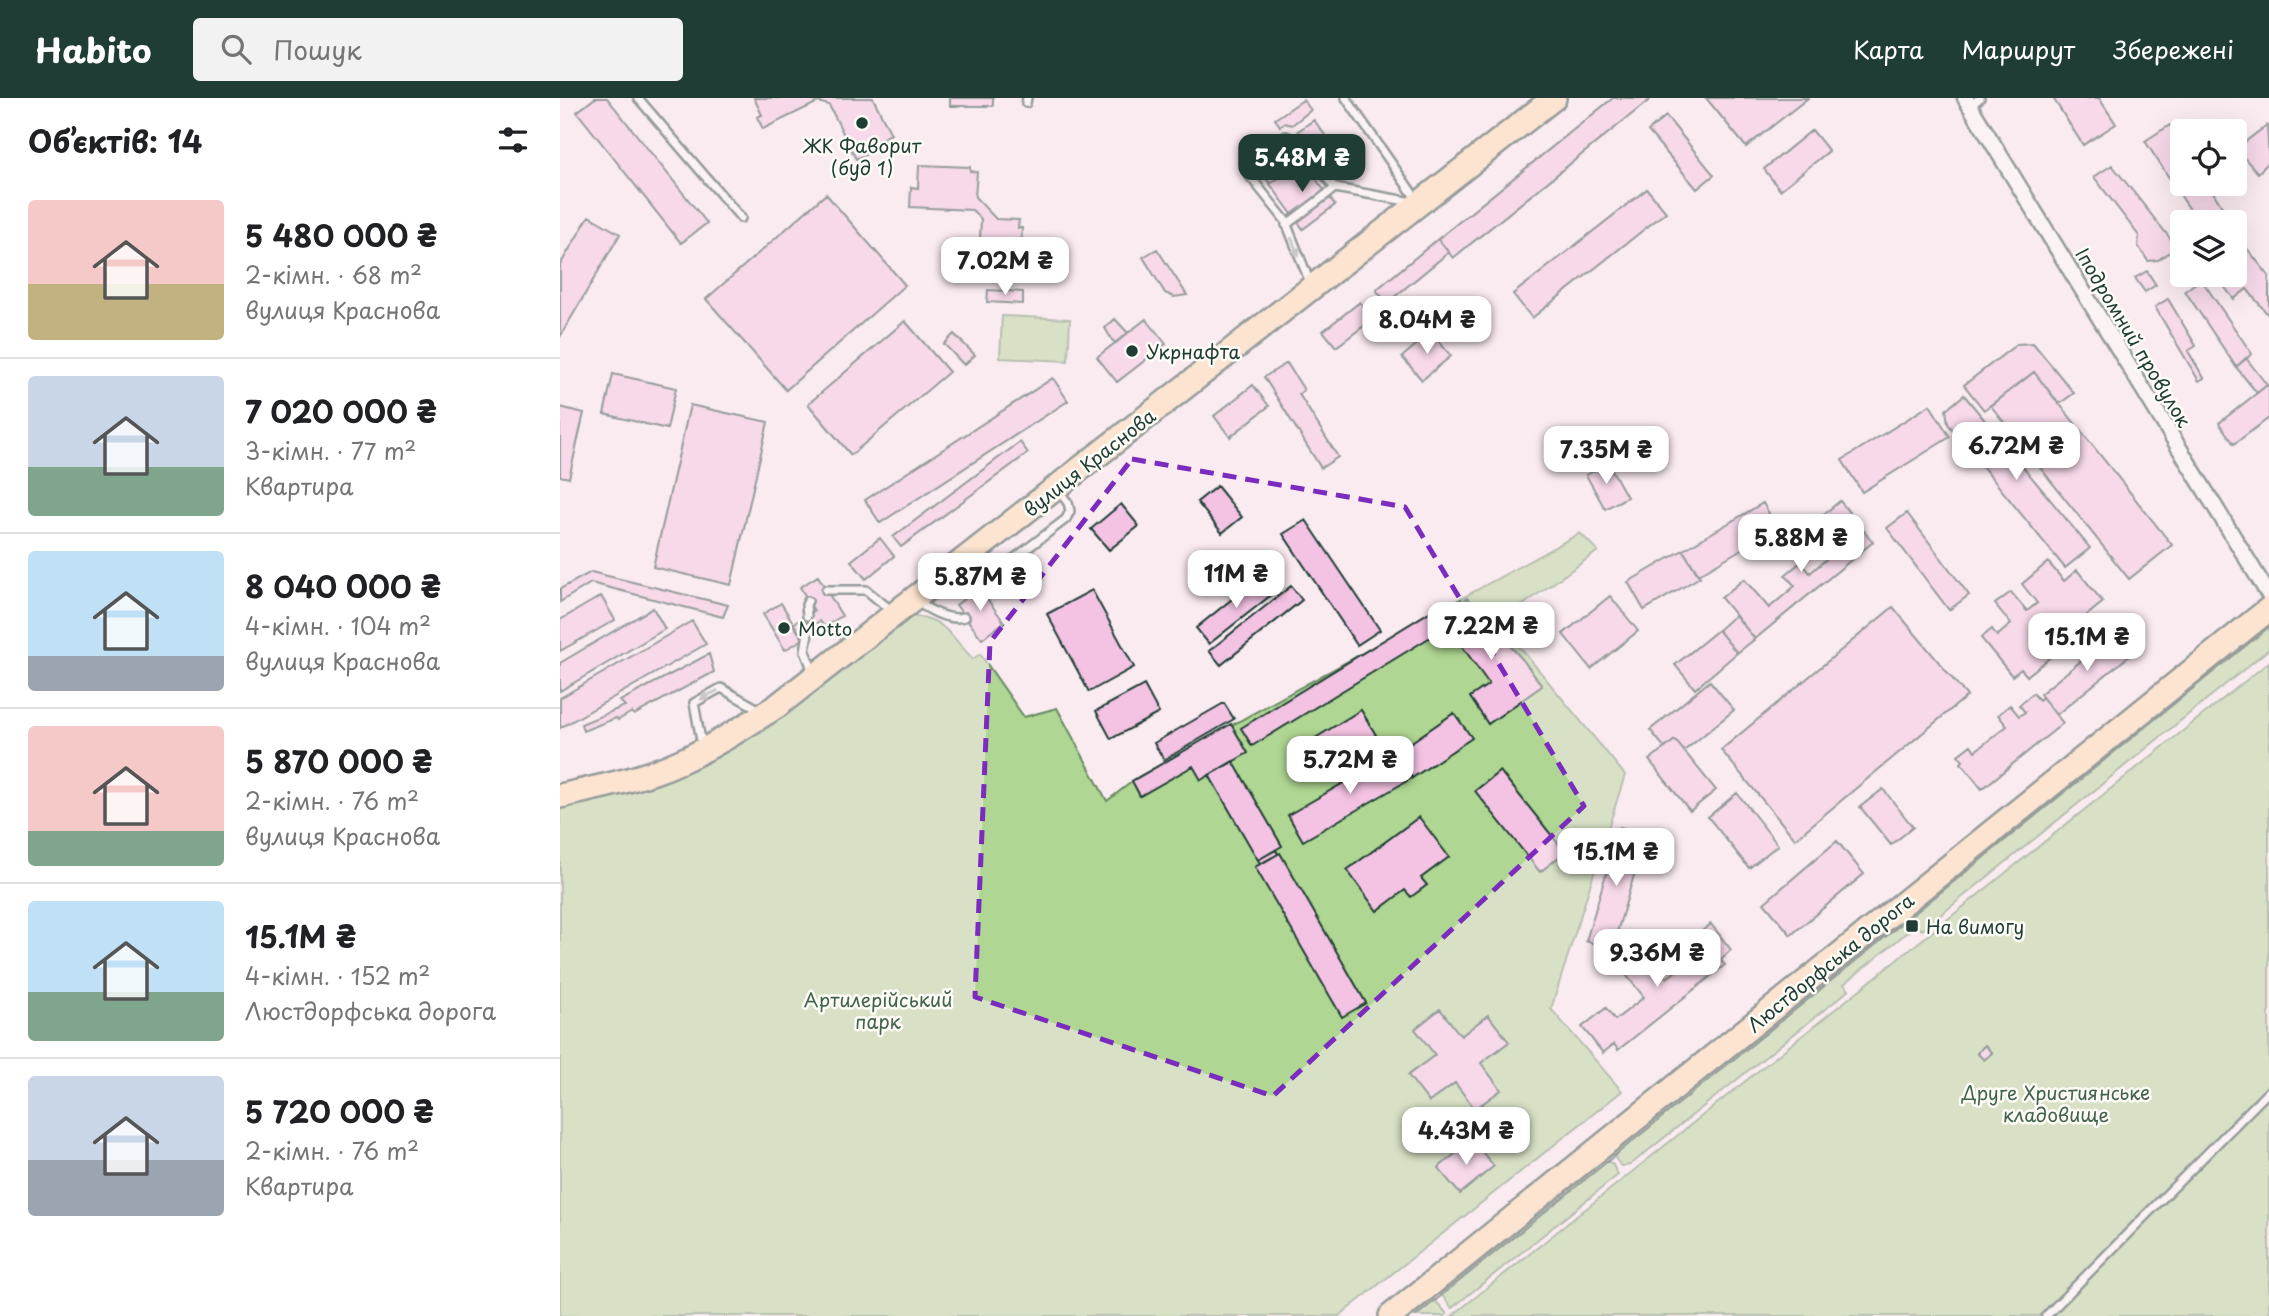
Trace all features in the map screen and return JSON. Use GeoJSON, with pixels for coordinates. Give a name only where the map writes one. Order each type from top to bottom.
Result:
{"type":"FeatureCollection","features":[{"type":"Feature","properties":{"kind":"main road","name":"вулиця Краснова"},"geometry":{"type":"LineString","coordinates":[[560,796],[617,783],[677,763],[766,713],[1554,98]]}},
{"type":"Feature","properties":{"kind":"main road","name":"Люстдорфська дорога"},"geometry":{"type":"LineString","coordinates":[[1391,1316],[2269,609]]}},
{"type":"Feature","properties":{"kind":"street","name":"Іподромний провулок"},"geometry":{"type":"LineString","coordinates":[[1972,101],[2269,595]]}},
{"type":"Feature","properties":{"kind":"lane"},"geometry":{"type":"LineString","coordinates":[[638,98],[741,218]]}},
{"type":"Feature","properties":{"kind":"lane"},"geometry":{"type":"LineString","coordinates":[[1346,98],[1420,203]]}},
{"type":"Feature","properties":{"kind":"lane"},"geometry":{"type":"LineString","coordinates":[[1312,288],[1286,225],[1249,175],[1248,166],[1254,157],[1277,139],[1286,136],[1297,141],[1335,188],[1420,203]]}},
{"type":"Feature","properties":{"kind":"lane"},"geometry":{"type":"LineString","coordinates":[[1286,225],[1335,188]]}},
{"type":"Feature","properties":{"kind":"lane"},"geometry":{"type":"LineString","coordinates":[[982,593],[990,577],[1066,519],[1070,511],[1068,503],[1057,487]]}},
{"type":"Feature","properties":{"kind":"lane"},"geometry":{"type":"LineString","coordinates":[[973,553],[990,577]]}},
{"type":"Feature","properties":{"kind":"lane"},"geometry":{"type":"LineString","coordinates":[[826,590],[866,590],[895,614]]}},
{"type":"Feature","properties":{"kind":"lane"},"geometry":{"type":"LineString","coordinates":[[914,599],[930,610],[952,618],[965,617]]}},
{"type":"Feature","properties":{"kind":"lane"},"geometry":{"type":"LineString","coordinates":[[807,616],[808,601]]}},
{"type":"Feature","properties":{"kind":"lane"},"geometry":{"type":"LineString","coordinates":[[809,627],[805,651],[815,677]]}},
{"type":"Feature","properties":{"kind":"lane"},"geometry":{"type":"LineString","coordinates":[[703,750],[694,703],[720,688],[766,713]]}},
{"type":"Feature","properties":{"kind":"lane"},"geometry":{"type":"LineString","coordinates":[[2046,1316],[2269,1091]]}},
{"type":"Feature","properties":{"kind":"highlighted area"},"geometry":{"type":"Polygon","coordinates":[[[1132,459],[1405,507],[1584,806],[1273,1096],[975,997],[990,642],[1132,459]]]}},
{"type":"Feature","properties":{"kind":"green space"},"geometry":{"type":"Polygon","coordinates":[[[1002,316],[1070,319],[1068,361],[1000,358],[1002,316]]]}},
{"type":"Feature","properties":{"kind":"green space","name":"Артилерійський парк"},"geometry":{"type":"Polygon","coordinates":[[[1580,533],[1598,551],[1499,622],[1625,775],[1551,1009],[1622,1091],[1339,1316],[560,1316],[560,803],[634,785],[898,617],[912,616],[923,617],[941,626],[973,659],[980,654],[1024,717],[1057,708],[1107,801],[1138,777],[1580,533]]]}},
{"type":"Feature","properties":{"kind":"green space"},"geometry":{"type":"Polygon","coordinates":[[[2269,623],[2269,649],[1922,930],[1916,925],[1844,984],[1849,990],[1630,1165],[1621,1166],[1612,1154],[2269,623]]]}},
{"type":"Feature","properties":{"kind":"green space","name":"Друге Християнське кладовище"},"geometry":{"type":"Polygon","coordinates":[[[2269,662],[2269,1316],[1452,1316],[2269,662]]]}},
{"type":"Feature","properties":{"kind":"green space"},"geometry":{"type":"Polygon","coordinates":[[[1603,1161],[1612,1163],[1618,1175],[1452,1308],[1441,1294],[1603,1161]]]}},
{"type":"Feature","properties":{"kind":"green space"},"geometry":{"type":"Polygon","coordinates":[[[1434,1299],[1447,1314],[1445,1316],[1413,1316],[1434,1299]]]}},
{"type":"Feature","properties":{"kind":"building"},"geometry":{"type":"Polygon","coordinates":[[[595,98],[607,98],[707,223],[681,243],[577,112],[595,98]]]}},
{"type":"Feature","properties":{"kind":"building","name":"ЖК Фаворит (буд 1)"},"geometry":{"type":"Polygon","coordinates":[[[754,98],[873,98],[891,134],[870,145],[873,151],[856,159],[829,105],[818,102],[763,129],[757,117],[762,115],[754,98]]]}},
{"type":"Feature","properties":{"kind":"building"},"geometry":{"type":"Polygon","coordinates":[[[950,98],[993,98],[993,106],[950,106],[950,98]]]}},
{"type":"Feature","properties":{"kind":"building"},"geometry":{"type":"Polygon","coordinates":[[[1613,98],[1652,98],[1453,258],[1438,239],[1613,98]]]}},
{"type":"Feature","properties":{"kind":"building"},"geometry":{"type":"Polygon","coordinates":[[[1706,98],[1808,98],[1746,147],[1706,98]]]}},
{"type":"Feature","properties":{"kind":"building"},"geometry":{"type":"Polygon","coordinates":[[[2053,98],[2099,98],[2116,124],[2083,145],[2053,98]]]}},
{"type":"Feature","properties":{"kind":"building"},"geometry":{"type":"Polygon","coordinates":[[[1303,100],[1311,110],[1292,125],[1284,123],[1280,126],[1275,119],[1303,100]]]}},
{"type":"Feature","properties":{"kind":"building"},"geometry":{"type":"Polygon","coordinates":[[[1666,116],[1714,175],[1697,189],[1648,131],[1666,116]]]}},
{"type":"Feature","properties":{"kind":"building"},"geometry":{"type":"Polygon","coordinates":[[[1314,120],[1330,142],[1314,153],[1298,131],[1314,120]]]}},
{"type":"Feature","properties":{"kind":"building"},"geometry":{"type":"Polygon","coordinates":[[[2170,125],[2170,179],[2145,141],[2170,125]]]}},
{"type":"Feature","properties":{"kind":"building"},"geometry":{"type":"Polygon","coordinates":[[[2267,125],[2269,162],[2258,173],[2247,161],[2247,140],[2267,125]]]}},
{"type":"Feature","properties":{"kind":"building"},"geometry":{"type":"Polygon","coordinates":[[[1812,130],[1829,151],[1780,190],[1764,169],[1812,130]]]}},
{"type":"Feature","properties":{"kind":"building"},"geometry":{"type":"Polygon","coordinates":[[[1290,145],[1302,160],[1270,184],[1259,168],[1290,145]]]}},
{"type":"Feature","properties":{"kind":"building"},"geometry":{"type":"Polygon","coordinates":[[[1302,160],[1335,205],[1303,229],[1270,184],[1302,160]]]}},
{"type":"Feature","properties":{"kind":"building"},"geometry":{"type":"Polygon","coordinates":[[[919,165],[970,167],[970,171],[977,172],[975,197],[996,219],[1019,220],[1018,228],[1022,228],[1020,271],[1017,270],[1017,275],[994,274],[993,281],[978,280],[981,219],[972,210],[910,207],[911,187],[918,188],[919,165]]]}},
{"type":"Feature","properties":{"kind":"building"},"geometry":{"type":"Polygon","coordinates":[[[2112,165],[2170,238],[2170,252],[2158,260],[2148,261],[2138,246],[2139,236],[2094,177],[2112,165]]]}},
{"type":"Feature","properties":{"kind":"building"},"geometry":{"type":"Polygon","coordinates":[[[1647,189],[1666,212],[1532,318],[1513,294],[1647,189]]]}},
{"type":"Feature","properties":{"kind":"building"},"geometry":{"type":"Polygon","coordinates":[[[826,194],[905,285],[786,390],[706,299],[826,194]]]}},
{"type":"Feature","properties":{"kind":"building"},"geometry":{"type":"Polygon","coordinates":[[[2181,196],[2215,196],[2224,210],[2190,210],[2181,196]]]}},
{"type":"Feature","properties":{"kind":"building"},"geometry":{"type":"Polygon","coordinates":[[[589,216],[620,234],[560,337],[560,265],[589,216]]]}},
{"type":"Feature","properties":{"kind":"building"},"geometry":{"type":"Polygon","coordinates":[[[1438,239],[1449,252],[1387,303],[1376,290],[1438,239]]]}},
{"type":"Feature","properties":{"kind":"building"},"geometry":{"type":"Polygon","coordinates":[[[2247,248],[2269,276],[2269,316],[2247,289],[2234,299],[2224,287],[2247,287],[2247,248]]]}},
{"type":"Feature","properties":{"kind":"building"},"geometry":{"type":"Polygon","coordinates":[[[1157,249],[1187,295],[1174,297],[1165,293],[1143,257],[1157,249]]]}},
{"type":"Feature","properties":{"kind":"building"},"geometry":{"type":"Polygon","coordinates":[[[2147,271],[2156,285],[2145,292],[2135,278],[2147,271]]]}},
{"type":"Feature","properties":{"kind":"building"},"geometry":{"type":"Polygon","coordinates":[[[2190,287],[2206,287],[2252,354],[2236,367],[2185,291],[2190,287]]]}},
{"type":"Feature","properties":{"kind":"building"},"geometry":{"type":"Polygon","coordinates":[[[988,290],[1023,292],[1023,304],[987,302],[988,290]]]}},
{"type":"Feature","properties":{"kind":"building"},"geometry":{"type":"Polygon","coordinates":[[[2168,299],[2196,346],[2188,351],[2204,378],[2199,381],[2155,307],[2168,299]]]}},
{"type":"Feature","properties":{"kind":"building"},"geometry":{"type":"Polygon","coordinates":[[[1360,302],[1373,319],[1336,347],[1323,331],[1360,302]]]}},
{"type":"Feature","properties":{"kind":"building"},"geometry":{"type":"Polygon","coordinates":[[[1115,319],[1128,333],[1116,343],[1105,328],[1115,319]]]}},
{"type":"Feature","properties":{"kind":"building","name":"Укрнафта"},"geometry":{"type":"Polygon","coordinates":[[[1146,319],[1166,344],[1117,382],[1097,357],[1146,319]]]}},
{"type":"Feature","properties":{"kind":"building"},"geometry":{"type":"Polygon","coordinates":[[[905,321],[949,372],[851,455],[808,404],[905,321]]]}},
{"type":"Feature","properties":{"kind":"building"},"geometry":{"type":"Polygon","coordinates":[[[1431,332],[1451,356],[1422,380],[1402,357],[1431,332]]]}},
{"type":"Feature","properties":{"kind":"building"},"geometry":{"type":"Polygon","coordinates":[[[954,334],[975,355],[964,365],[944,344],[954,334]]]}},
{"type":"Feature","properties":{"kind":"building"},"geometry":{"type":"Polygon","coordinates":[[[2033,343],[2074,393],[2059,404],[2034,372],[1984,410],[1964,385],[2017,344],[2033,343]]]}},
{"type":"Feature","properties":{"kind":"building"},"geometry":{"type":"Polygon","coordinates":[[[2246,358],[2267,385],[2257,393],[2236,367],[2246,358]]]}},
{"type":"Feature","properties":{"kind":"building"},"geometry":{"type":"Polygon","coordinates":[[[1287,363],[1304,390],[1299,394],[1338,457],[1321,468],[1264,377],[1287,363]]]}},
{"type":"Feature","properties":{"kind":"building"},"geometry":{"type":"Polygon","coordinates":[[[2034,372],[2172,545],[2129,579],[1991,406],[2034,372]]]}},
{"type":"Feature","properties":{"kind":"building"},"geometry":{"type":"Polygon","coordinates":[[[613,374],[676,388],[667,429],[604,414],[613,374]]]}},
{"type":"Feature","properties":{"kind":"building"},"geometry":{"type":"Polygon","coordinates":[[[1053,378],[1068,401],[880,523],[865,500],[1053,378]]]}},
{"type":"Feature","properties":{"kind":"building"},"geometry":{"type":"Polygon","coordinates":[[[1253,385],[1269,406],[1230,437],[1214,416],[1253,385]]]}},
{"type":"Feature","properties":{"kind":"building"},"geometry":{"type":"Polygon","coordinates":[[[2267,385],[2269,418],[2234,444],[2219,423],[2267,385]]]}},
{"type":"Feature","properties":{"kind":"building"},"geometry":{"type":"Polygon","coordinates":[[[1964,395],[2090,548],[2065,568],[1948,424],[1946,410],[1964,395]]]}},
{"type":"Feature","properties":{"kind":"building"},"geometry":{"type":"Polygon","coordinates":[[[690,405],[768,422],[731,585],[653,567],[690,405]]]}},
{"type":"Feature","properties":{"kind":"building"},"geometry":{"type":"Polygon","coordinates":[[[1930,405],[1950,437],[1862,492],[1842,460],[1930,405]]]}},
{"type":"Feature","properties":{"kind":"building"},"geometry":{"type":"Polygon","coordinates":[[[560,407],[584,413],[569,478],[560,476],[560,407]]]}},
{"type":"Feature","properties":{"kind":"building"},"geometry":{"type":"Polygon","coordinates":[[[1020,442],[1028,453],[901,547],[893,537],[1020,442]]]}},
{"type":"Feature","properties":{"kind":"building"},"geometry":{"type":"Polygon","coordinates":[[[1608,463],[1627,497],[1605,509],[1586,475],[1608,463]]]}},
{"type":"Feature","properties":{"kind":"building"},"geometry":{"type":"Polygon","coordinates":[[[1217,486],[1242,517],[1222,533],[1197,502],[1217,486]]]}},
{"type":"Feature","properties":{"kind":"building"},"geometry":{"type":"Polygon","coordinates":[[[1840,501],[1873,542],[1755,639],[1721,598],[1744,579],[1769,608],[1795,586],[1785,575],[1801,562],[1810,573],[1837,550],[1814,522],[1840,501]]]}},
{"type":"Feature","properties":{"kind":"building"},"geometry":{"type":"Polygon","coordinates":[[[1763,503],[1777,528],[1698,575],[1683,550],[1763,503]]]}},
{"type":"Feature","properties":{"kind":"building"},"geometry":{"type":"Polygon","coordinates":[[[1121,504],[1139,526],[1109,550],[1091,529],[1121,504]]]}},
{"type":"Feature","properties":{"kind":"building"},"geometry":{"type":"Polygon","coordinates":[[[1907,513],[1969,595],[1949,610],[1887,528],[1907,513]]]}},
{"type":"Feature","properties":{"kind":"building"},"geometry":{"type":"Polygon","coordinates":[[[1306,520],[1380,630],[1357,645],[1283,534],[1306,520]]]}},
{"type":"Feature","properties":{"kind":"building"},"geometry":{"type":"Polygon","coordinates":[[[880,538],[894,556],[866,579],[851,561],[880,538]]]}},
{"type":"Feature","properties":{"kind":"building"},"geometry":{"type":"Polygon","coordinates":[[[1683,550],[1700,577],[1644,610],[1628,582],[1683,550]]]}},
{"type":"Feature","properties":{"kind":"building"},"geometry":{"type":"Polygon","coordinates":[[[2048,562],[2064,581],[2077,570],[2103,602],[2047,648],[2053,655],[2027,676],[2021,669],[2012,676],[1981,638],[1992,629],[1997,636],[2011,624],[1995,604],[2011,592],[2027,611],[2037,603],[2022,584],[2048,562]]]}},
{"type":"Feature","properties":{"kind":"building"},"geometry":{"type":"Polygon","coordinates":[[[591,572],[728,605],[723,617],[591,583],[560,602],[560,589],[591,572]]]}},
{"type":"Feature","properties":{"kind":"building"},"geometry":{"type":"Polygon","coordinates":[[[1262,575],[1275,592],[1209,644],[1196,628],[1262,575]]]}},
{"type":"Feature","properties":{"kind":"building"},"geometry":{"type":"Polygon","coordinates":[[[818,576],[842,616],[824,627],[820,621],[799,633],[793,624],[814,611],[800,587],[818,576]]]}},
{"type":"Feature","properties":{"kind":"building"},"geometry":{"type":"Polygon","coordinates":[[[1291,586],[1302,600],[1221,665],[1209,651],[1291,586]]]}},
{"type":"Feature","properties":{"kind":"building"},"geometry":{"type":"Polygon","coordinates":[[[979,588],[1004,622],[982,639],[956,605],[979,588]]]}},
{"type":"Feature","properties":{"kind":"building"},"geometry":{"type":"Polygon","coordinates":[[[1092,590],[1134,667],[1089,692],[1047,614],[1092,590]]]}},
{"type":"Feature","properties":{"kind":"building"},"geometry":{"type":"Polygon","coordinates":[[[601,596],[615,620],[560,651],[560,620],[601,596]]]}},
{"type":"Feature","properties":{"kind":"building"},"geometry":{"type":"Polygon","coordinates":[[[1610,596],[1638,631],[1591,669],[1563,634],[1610,596]]]}},
{"type":"Feature","properties":{"kind":"building"},"geometry":{"type":"Polygon","coordinates":[[[1467,598],[1523,660],[1542,686],[1488,724],[1470,697],[1489,684],[1442,618],[1467,598]]]}},
{"type":"Feature","properties":{"kind":"building","name":"Motto"},"geometry":{"type":"Polygon","coordinates":[[[781,603],[803,639],[785,650],[763,614],[781,603]]]}},
{"type":"Feature","properties":{"kind":"building"},"geometry":{"type":"Polygon","coordinates":[[[1893,607],[1967,696],[1795,839],[1721,750],[1893,607]]]}},
{"type":"Feature","properties":{"kind":"building"},"geometry":{"type":"Polygon","coordinates":[[[653,608],[665,629],[560,691],[560,663],[653,608]]]}},
{"type":"Feature","properties":{"kind":"building"},"geometry":{"type":"Polygon","coordinates":[[[1436,608],[1447,627],[1252,746],[1241,728],[1436,608]]]}},
{"type":"Feature","properties":{"kind":"building"},"geometry":{"type":"Polygon","coordinates":[[[1735,615],[1755,639],[1737,653],[1718,630],[1735,615]]]}},
{"type":"Feature","properties":{"kind":"building"},"geometry":{"type":"Polygon","coordinates":[[[692,621],[706,644],[560,728],[560,698],[692,621]]]}},
{"type":"Feature","properties":{"kind":"building"},"geometry":{"type":"Polygon","coordinates":[[[1718,630],[1737,653],[1695,689],[1675,665],[1718,630]]]}},
{"type":"Feature","properties":{"kind":"building"},"geometry":{"type":"Polygon","coordinates":[[[2117,632],[2134,652],[2056,715],[2040,694],[2117,632]]]}},
{"type":"Feature","properties":{"kind":"building"},"geometry":{"type":"Polygon","coordinates":[[[709,654],[714,672],[634,715],[632,712],[618,720],[616,718],[583,731],[581,724],[625,706],[620,701],[709,654]]]}},
{"type":"Feature","properties":{"kind":"building"},"geometry":{"type":"Polygon","coordinates":[[[1710,681],[1734,710],[1684,751],[1675,740],[1665,748],[1650,730],[1710,681]]]}},
{"type":"Feature","properties":{"kind":"building"},"geometry":{"type":"Polygon","coordinates":[[[1144,685],[1159,713],[1111,739],[1096,711],[1144,685]]]}},
{"type":"Feature","properties":{"kind":"building"},"geometry":{"type":"Polygon","coordinates":[[[2033,693],[2039,700],[2042,697],[2063,723],[1982,789],[1961,763],[1963,761],[1958,755],[1971,745],[1975,751],[2007,726],[1998,715],[2010,705],[2019,716],[2025,712],[2019,705],[2033,693]]]}},
{"type":"Feature","properties":{"kind":"building"},"geometry":{"type":"Polygon","coordinates":[[[1224,703],[1234,719],[1164,760],[1154,743],[1224,703]]]}},
{"type":"Feature","properties":{"kind":"building"},"geometry":{"type":"Polygon","coordinates":[[[1361,710],[1376,735],[1319,769],[1304,745],[1361,710]]]}},
{"type":"Feature","properties":{"kind":"building"},"geometry":{"type":"Polygon","coordinates":[[[1454,713],[1472,738],[1412,778],[1397,752],[1454,713]]]}},
{"type":"Feature","properties":{"kind":"building"},"geometry":{"type":"Polygon","coordinates":[[[1231,724],[1248,753],[1201,780],[1193,766],[1140,796],[1132,781],[1231,724]]]}},
{"type":"Feature","properties":{"kind":"building"},"geometry":{"type":"Polygon","coordinates":[[[1675,740],[1716,790],[1690,811],[1649,760],[1675,740]]]}},
{"type":"Feature","properties":{"kind":"building"},"geometry":{"type":"Polygon","coordinates":[[[1397,752],[1412,778],[1303,841],[1288,815],[1397,752]]]}},
{"type":"Feature","properties":{"kind":"building"},"geometry":{"type":"Polygon","coordinates":[[[1233,761],[1282,846],[1258,860],[1209,775],[1233,761]]]}},
{"type":"Feature","properties":{"kind":"building"},"geometry":{"type":"Polygon","coordinates":[[[1500,771],[1565,852],[1540,872],[1475,791],[1500,771]]]}},
{"type":"Feature","properties":{"kind":"building"},"geometry":{"type":"Polygon","coordinates":[[[1883,789],[1913,827],[1891,845],[1860,807],[1883,789]]]}},
{"type":"Feature","properties":{"kind":"building"},"geometry":{"type":"Polygon","coordinates":[[[1737,793],[1778,845],[1749,868],[1708,817],[1737,793]]]}},
{"type":"Feature","properties":{"kind":"building"},"geometry":{"type":"Polygon","coordinates":[[[1419,817],[1449,857],[1421,878],[1427,885],[1411,897],[1405,890],[1377,911],[1347,870],[1419,817]]]}},
{"type":"Feature","properties":{"kind":"building"},"geometry":{"type":"Polygon","coordinates":[[[1620,827],[1646,835],[1612,949],[1586,941],[1620,827]]]}},
{"type":"Feature","properties":{"kind":"building"},"geometry":{"type":"Polygon","coordinates":[[[1837,841],[1864,874],[1791,935],[1764,903],[1837,841]]]}},
{"type":"Feature","properties":{"kind":"building"},"geometry":{"type":"Polygon","coordinates":[[[1276,850],[1278,854],[1261,864],[1258,860],[1276,850]]]}},
{"type":"Feature","properties":{"kind":"building"},"geometry":{"type":"Polygon","coordinates":[[[1280,853],[1366,1003],[1342,1017],[1255,867],[1280,853]]]}},
{"type":"Feature","properties":{"kind":"building"},"geometry":{"type":"Polygon","coordinates":[[[1711,924],[1731,950],[1720,960],[1725,965],[1618,1050],[1614,1044],[1603,1053],[1582,1027],[1606,1008],[1615,1020],[1644,997],[1618,965],[1642,946],[1667,978],[1697,955],[1687,943],[1711,924]]]}},
{"type":"Feature","properties":{"kind":"building"},"geometry":{"type":"Polygon","coordinates":[[[1440,1009],[1461,1036],[1488,1015],[1509,1042],[1481,1063],[1501,1090],[1475,1109],[1455,1083],[1429,1102],[1408,1075],[1435,1055],[1415,1029],[1440,1009]]]}},
{"type":"Feature","properties":{"kind":"building"},"geometry":{"type":"Polygon","coordinates":[[[1985,1045],[1992,1053],[1984,1060],[1977,1053],[1985,1045]]]}},
{"type":"Feature","properties":{"kind":"building"},"geometry":{"type":"Polygon","coordinates":[[[1472,1140],[1494,1166],[1460,1194],[1438,1168],[1472,1140]]]}},
{"type":"Feature","properties":{"kind":"tram line"},"geometry":{"type":"LineString","coordinates":[[1416,1316],[2269,627]]}},
{"type":"Feature","properties":{"kind":"place","name":"ЖК Фаворит (буд 1)"},"geometry":{"type":"Point","coordinates":[862,123]}},
{"type":"Feature","properties":{"kind":"place","name":"Укрнафта"},"geometry":{"type":"Point","coordinates":[1132,351]}},
{"type":"Feature","properties":{"kind":"place","name":"Motto"},"geometry":{"type":"Point","coordinates":[784,628]}},
{"type":"Feature","properties":{"kind":"place","name":"На вимогу"},"geometry":{"type":"Point","coordinates":[1912,926]}}]}
